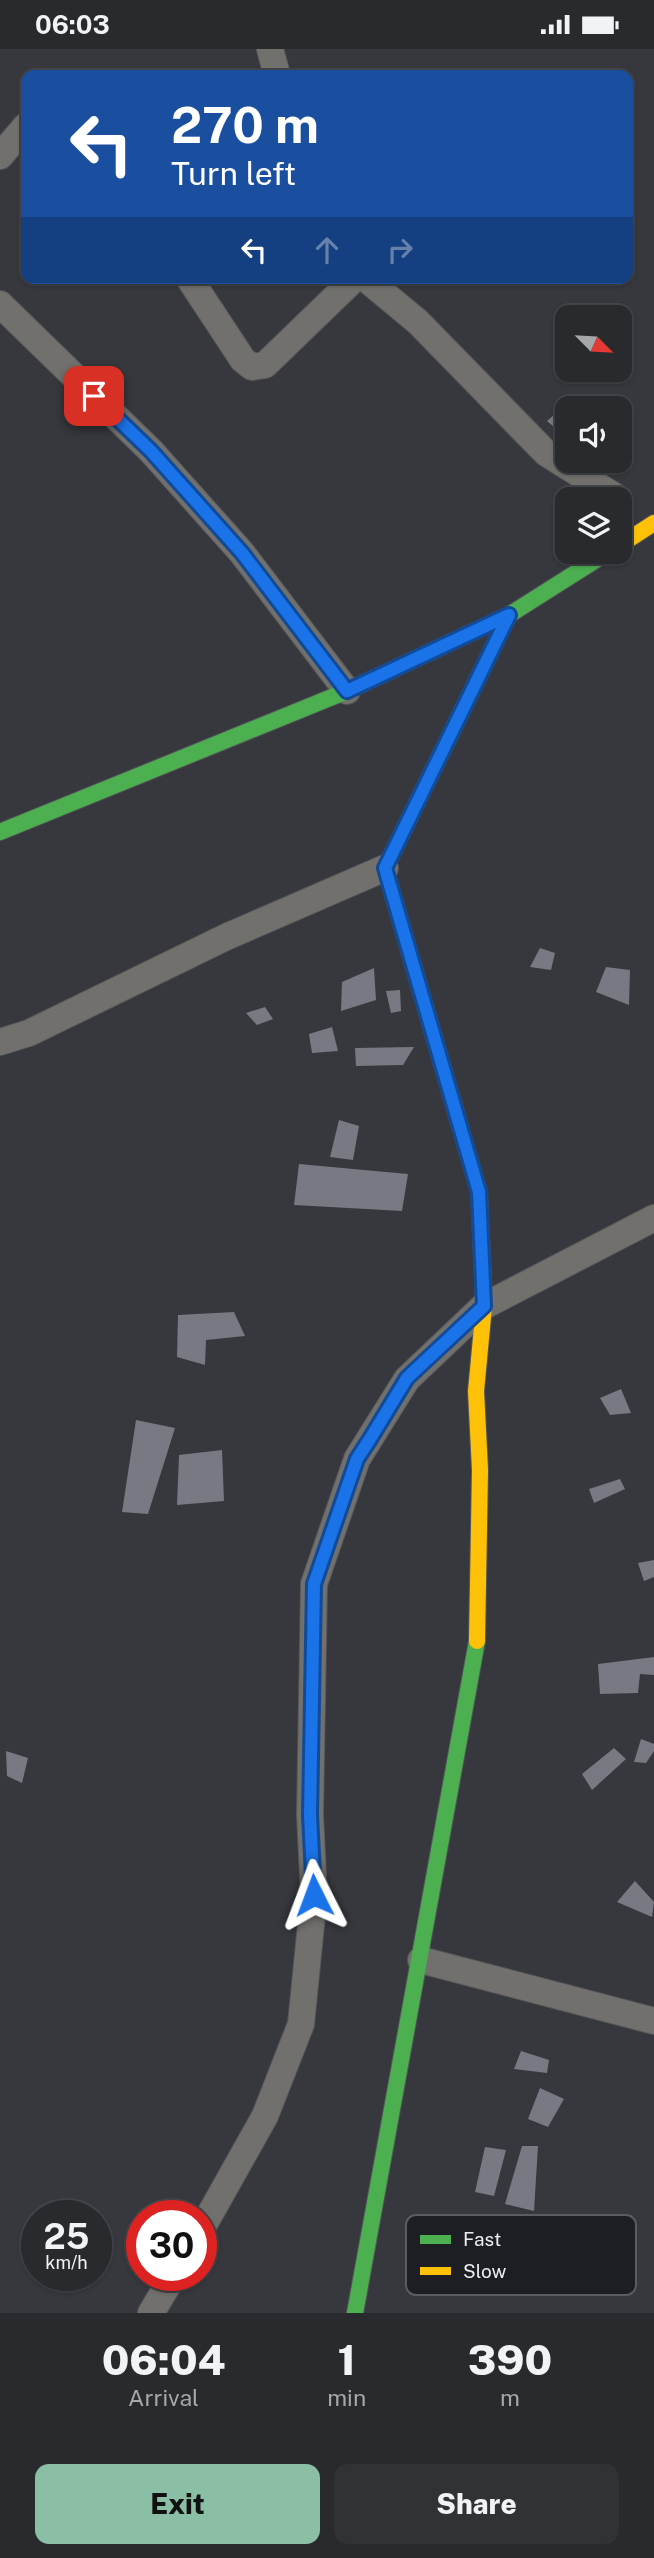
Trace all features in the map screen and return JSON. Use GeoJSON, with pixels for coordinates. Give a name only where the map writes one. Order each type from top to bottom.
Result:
{"type":"FeatureCollection","features":[{"type":"Feature","properties":{"kind":"street"},"geometry":{"type":"LineString","coordinates":[[270,49],[276,70]]}},
{"type":"Feature","properties":{"kind":"street"},"geometry":{"type":"LineString","coordinates":[[0,156],[21,132]]}},
{"type":"Feature","properties":{"kind":"street"},"geometry":{"type":"LineString","coordinates":[[193,284],[243,359],[252,367],[265,365],[349,284]]}},
{"type":"Feature","properties":{"kind":"street"},"geometry":{"type":"LineString","coordinates":[[372,284],[418,322],[546,453],[600,487]]}},
{"type":"Feature","properties":{"kind":"street"},"geometry":{"type":"LineString","coordinates":[[0,304],[151,451],[242,553],[347,691]]}},
{"type":"Feature","properties":{"kind":"street"},"geometry":{"type":"LineString","coordinates":[[632,508],[654,522],[632,537]]}},
{"type":"Feature","properties":{"kind":"street"},"geometry":{"type":"LineString","coordinates":[[0,832],[347,691],[509,615],[589,564]]}},
{"type":"Feature","properties":{"kind":"street"},"geometry":{"type":"LineString","coordinates":[[0,1042],[29,1033],[226,937],[385,868],[509,615]]}},
{"type":"Feature","properties":{"kind":"street"},"geometry":{"type":"LineString","coordinates":[[355,2313],[478,1638],[480,1470],[476,1391],[484,1306],[479,1192],[385,868]]}},
{"type":"Feature","properties":{"kind":"street"},"geometry":{"type":"LineString","coordinates":[[217,2201],[265,2116],[302,2024],[314,1895],[310,1815],[314,1584],[357,1459],[407,1378],[484,1306],[654,1218]]}},
{"type":"Feature","properties":{"kind":"street"},"geometry":{"type":"LineString","coordinates":[[421,1960],[654,2021]]}},
{"type":"Feature","properties":{"kind":"street"},"geometry":{"type":"LineString","coordinates":[[151,2313],[164,2291]]}},
{"type":"Feature","properties":{"kind":"building"},"geometry":{"type":"Polygon","coordinates":[[[555,414],[555,428],[547,421],[555,414]]]}},
{"type":"Feature","properties":{"kind":"building"},"geometry":{"type":"Polygon","coordinates":[[[540,948],[555,953],[551,970],[530,967],[540,948]]]}},
{"type":"Feature","properties":{"kind":"building"},"geometry":{"type":"Polygon","coordinates":[[[606,967],[630,970],[629,1005],[596,992],[606,967]]]}},
{"type":"Feature","properties":{"kind":"building"},"geometry":{"type":"Polygon","coordinates":[[[374,968],[376,1000],[341,1011],[342,982],[374,968]]]}},
{"type":"Feature","properties":{"kind":"building"},"geometry":{"type":"Polygon","coordinates":[[[400,990],[401,1011],[391,1013],[386,991],[400,990]]]}},
{"type":"Feature","properties":{"kind":"building"},"geometry":{"type":"Polygon","coordinates":[[[265,1007],[273,1019],[257,1025],[246,1013],[265,1007]]]}},
{"type":"Feature","properties":{"kind":"building"},"geometry":{"type":"Polygon","coordinates":[[[332,1027],[338,1051],[312,1053],[309,1034],[332,1027]]]}},
{"type":"Feature","properties":{"kind":"building"},"geometry":{"type":"Polygon","coordinates":[[[414,1047],[403,1065],[356,1066],[355,1048],[414,1047]]]}},
{"type":"Feature","properties":{"kind":"building"},"geometry":{"type":"Polygon","coordinates":[[[339,1120],[359,1126],[353,1160],[330,1157],[339,1120]]]}},
{"type":"Feature","properties":{"kind":"building"},"geometry":{"type":"Polygon","coordinates":[[[299,1164],[408,1174],[402,1211],[294,1205],[299,1164]]]}},
{"type":"Feature","properties":{"kind":"building"},"geometry":{"type":"Polygon","coordinates":[[[234,1312],[245,1336],[206,1340],[205,1365],[177,1357],[178,1315],[234,1312]]]}},
{"type":"Feature","properties":{"kind":"building"},"geometry":{"type":"Polygon","coordinates":[[[621,1389],[631,1413],[610,1415],[600,1398],[621,1389]]]}},
{"type":"Feature","properties":{"kind":"building"},"geometry":{"type":"Polygon","coordinates":[[[136,1420],[175,1428],[148,1514],[122,1512],[136,1420]]]}},
{"type":"Feature","properties":{"kind":"building"},"geometry":{"type":"Polygon","coordinates":[[[222,1450],[224,1501],[177,1505],[179,1455],[222,1450]]]}},
{"type":"Feature","properties":{"kind":"building"},"geometry":{"type":"Polygon","coordinates":[[[620,1479],[625,1489],[594,1503],[589,1489],[620,1479]]]}},
{"type":"Feature","properties":{"kind":"building"},"geometry":{"type":"Polygon","coordinates":[[[654,1560],[654,1577],[644,1581],[638,1563],[654,1560]]]}},
{"type":"Feature","properties":{"kind":"building"},"geometry":{"type":"Polygon","coordinates":[[[654,1657],[654,1675],[640,1674],[638,1693],[600,1694],[598,1664],[654,1657]]]}},
{"type":"Feature","properties":{"kind":"building"},"geometry":{"type":"Polygon","coordinates":[[[641,1739],[654,1744],[654,1751],[646,1763],[634,1762],[641,1739]]]}},
{"type":"Feature","properties":{"kind":"building"},"geometry":{"type":"Polygon","coordinates":[[[614,1748],[626,1759],[592,1790],[582,1774],[614,1748]]]}},
{"type":"Feature","properties":{"kind":"building"},"geometry":{"type":"Polygon","coordinates":[[[6,1751],[28,1758],[22,1783],[7,1776],[6,1751]]]}},
{"type":"Feature","properties":{"kind":"building"},"geometry":{"type":"Polygon","coordinates":[[[635,1881],[654,1902],[652,1917],[617,1902],[635,1881]]]}},
{"type":"Feature","properties":{"kind":"building"},"geometry":{"type":"Polygon","coordinates":[[[521,2051],[549,2060],[547,2073],[514,2069],[521,2051]]]}},
{"type":"Feature","properties":{"kind":"building"},"geometry":{"type":"Polygon","coordinates":[[[540,2088],[564,2099],[548,2127],[528,2119],[540,2088]]]}},
{"type":"Feature","properties":{"kind":"building"},"geometry":{"type":"Polygon","coordinates":[[[522,2146],[538,2146],[534,2211],[505,2204],[522,2146]]]}},
{"type":"Feature","properties":{"kind":"building"},"geometry":{"type":"Polygon","coordinates":[[[485,2147],[506,2150],[494,2196],[475,2192],[485,2147]]]}},
{"type":"Feature","properties":{"kind":"traffic: fast"},"geometry":{"type":"LineString","coordinates":[[0,832],[347,691],[509,615],[589,564]]}},
{"type":"Feature","properties":{"kind":"traffic: fast"},"geometry":{"type":"LineString","coordinates":[[483,1277],[479,1192],[385,868],[509,615]]}},
{"type":"Feature","properties":{"kind":"traffic: fast"},"geometry":{"type":"LineString","coordinates":[[355,2313],[477,1641]]}},
{"type":"Feature","properties":{"kind":"traffic: slow"},"geometry":{"type":"LineString","coordinates":[[632,537],[654,523]]}},
{"type":"Feature","properties":{"kind":"traffic: slow"},"geometry":{"type":"LineString","coordinates":[[477,1641],[480,1470],[476,1391],[484,1306],[483,1277]]}},
{"type":"Feature","properties":{"kind":"route"},"geometry":{"type":"LineString","coordinates":[[94,396],[151,451],[242,553],[347,691],[509,615],[385,868],[479,1192],[484,1306],[407,1378],[357,1459],[314,1584],[310,1815],[314,1895]]}}]}
